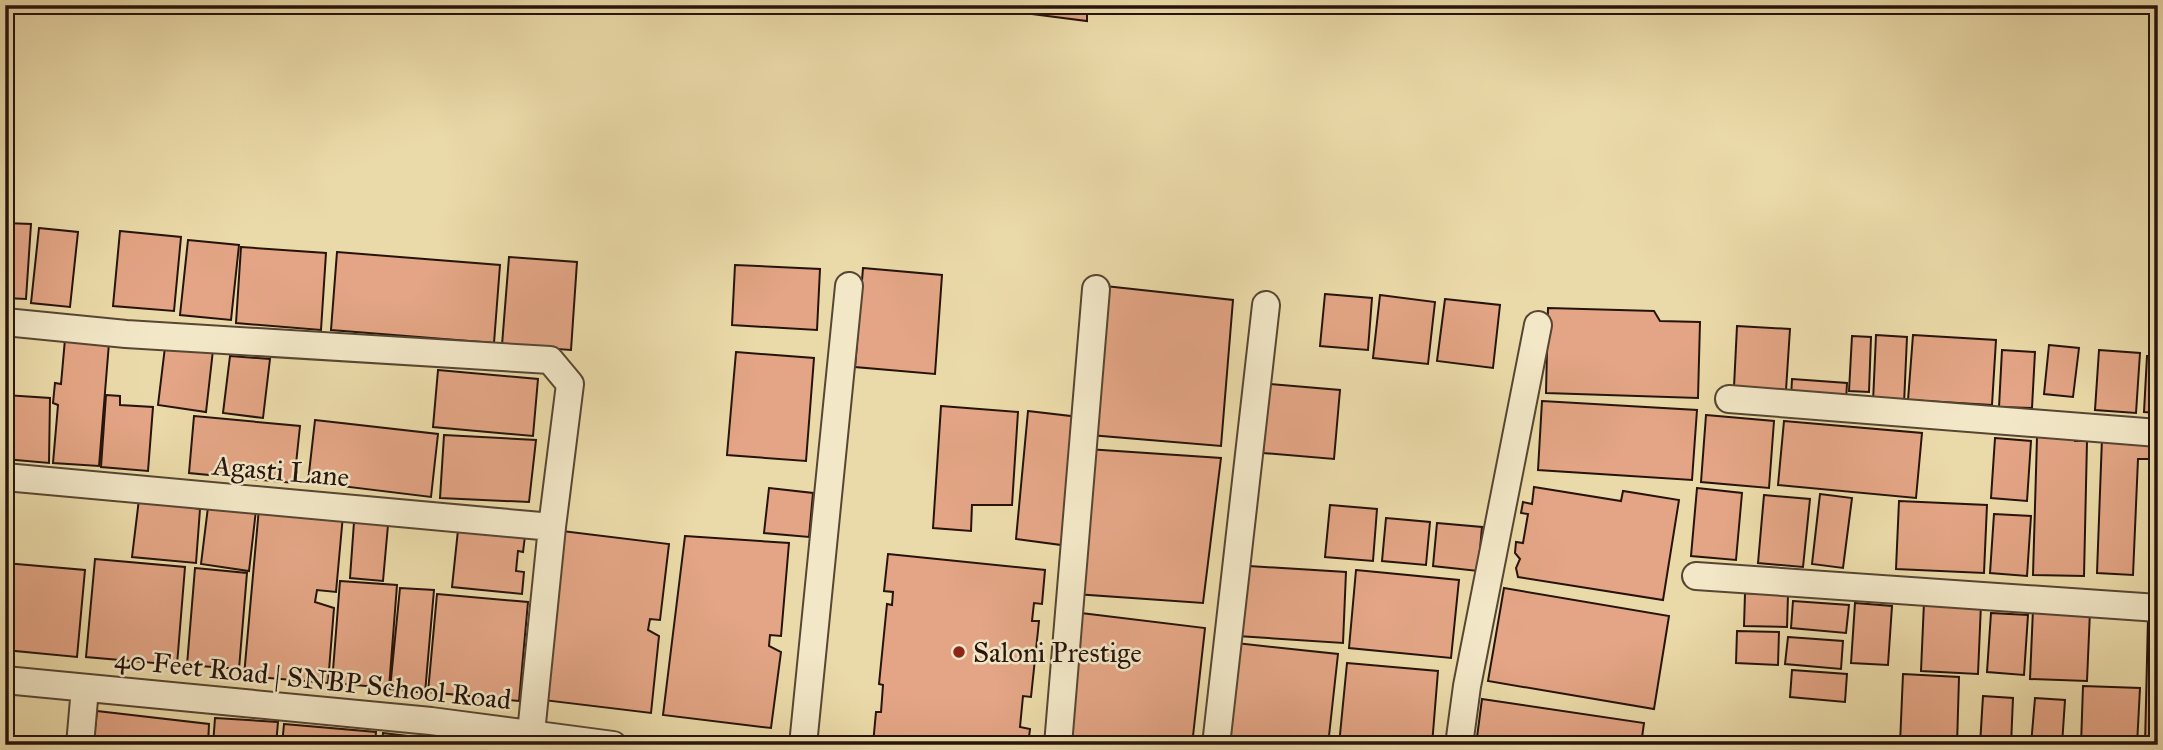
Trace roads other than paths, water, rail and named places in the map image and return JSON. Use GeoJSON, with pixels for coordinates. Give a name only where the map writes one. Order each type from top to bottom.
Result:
{"type":"FeatureCollection","features":[{"type":"Feature","properties":{"kind":"street"},"geometry":{"type":"LineString","coordinates":[[803,745],[849,286]]}},
{"type":"Feature","properties":{"kind":"street"},"geometry":{"type":"LineString","coordinates":[[1058,745],[1096,289]]}},
{"type":"Feature","properties":{"kind":"street"},"geometry":{"type":"LineString","coordinates":[[1216,745],[1266,305]]}},
{"type":"Feature","properties":{"kind":"street"},"geometry":{"type":"LineString","coordinates":[[5,322],[126,334],[550,360],[570,384],[531,733]]}},
{"type":"Feature","properties":{"kind":"street"},"geometry":{"type":"LineString","coordinates":[[1458,745],[1467,686],[1538,326]]}},
{"type":"Feature","properties":{"kind":"street"},"geometry":{"type":"LineString","coordinates":[[1730,399],[2158,433]]}},
{"type":"Feature","properties":{"kind":"street","name":"Agasti Lane"},"geometry":{"type":"LineString","coordinates":[[5,477],[552,527]]}},
{"type":"Feature","properties":{"kind":"street"},"geometry":{"type":"LineString","coordinates":[[1696,576],[2158,608]]}},
{"type":"Feature","properties":{"kind":"street","name":"40 Feet Road | SNBP School Road"},"geometry":{"type":"LineString","coordinates":[[5,680],[430,721],[613,745]]}},
{"type":"Feature","properties":{"kind":"street"},"geometry":{"type":"LineString","coordinates":[[80,745],[85,688]]}},
{"type":"Feature","properties":{"kind":"place","name":"Saloni Prestige"},"geometry":{"type":"Point","coordinates":[959,652]}}]}
